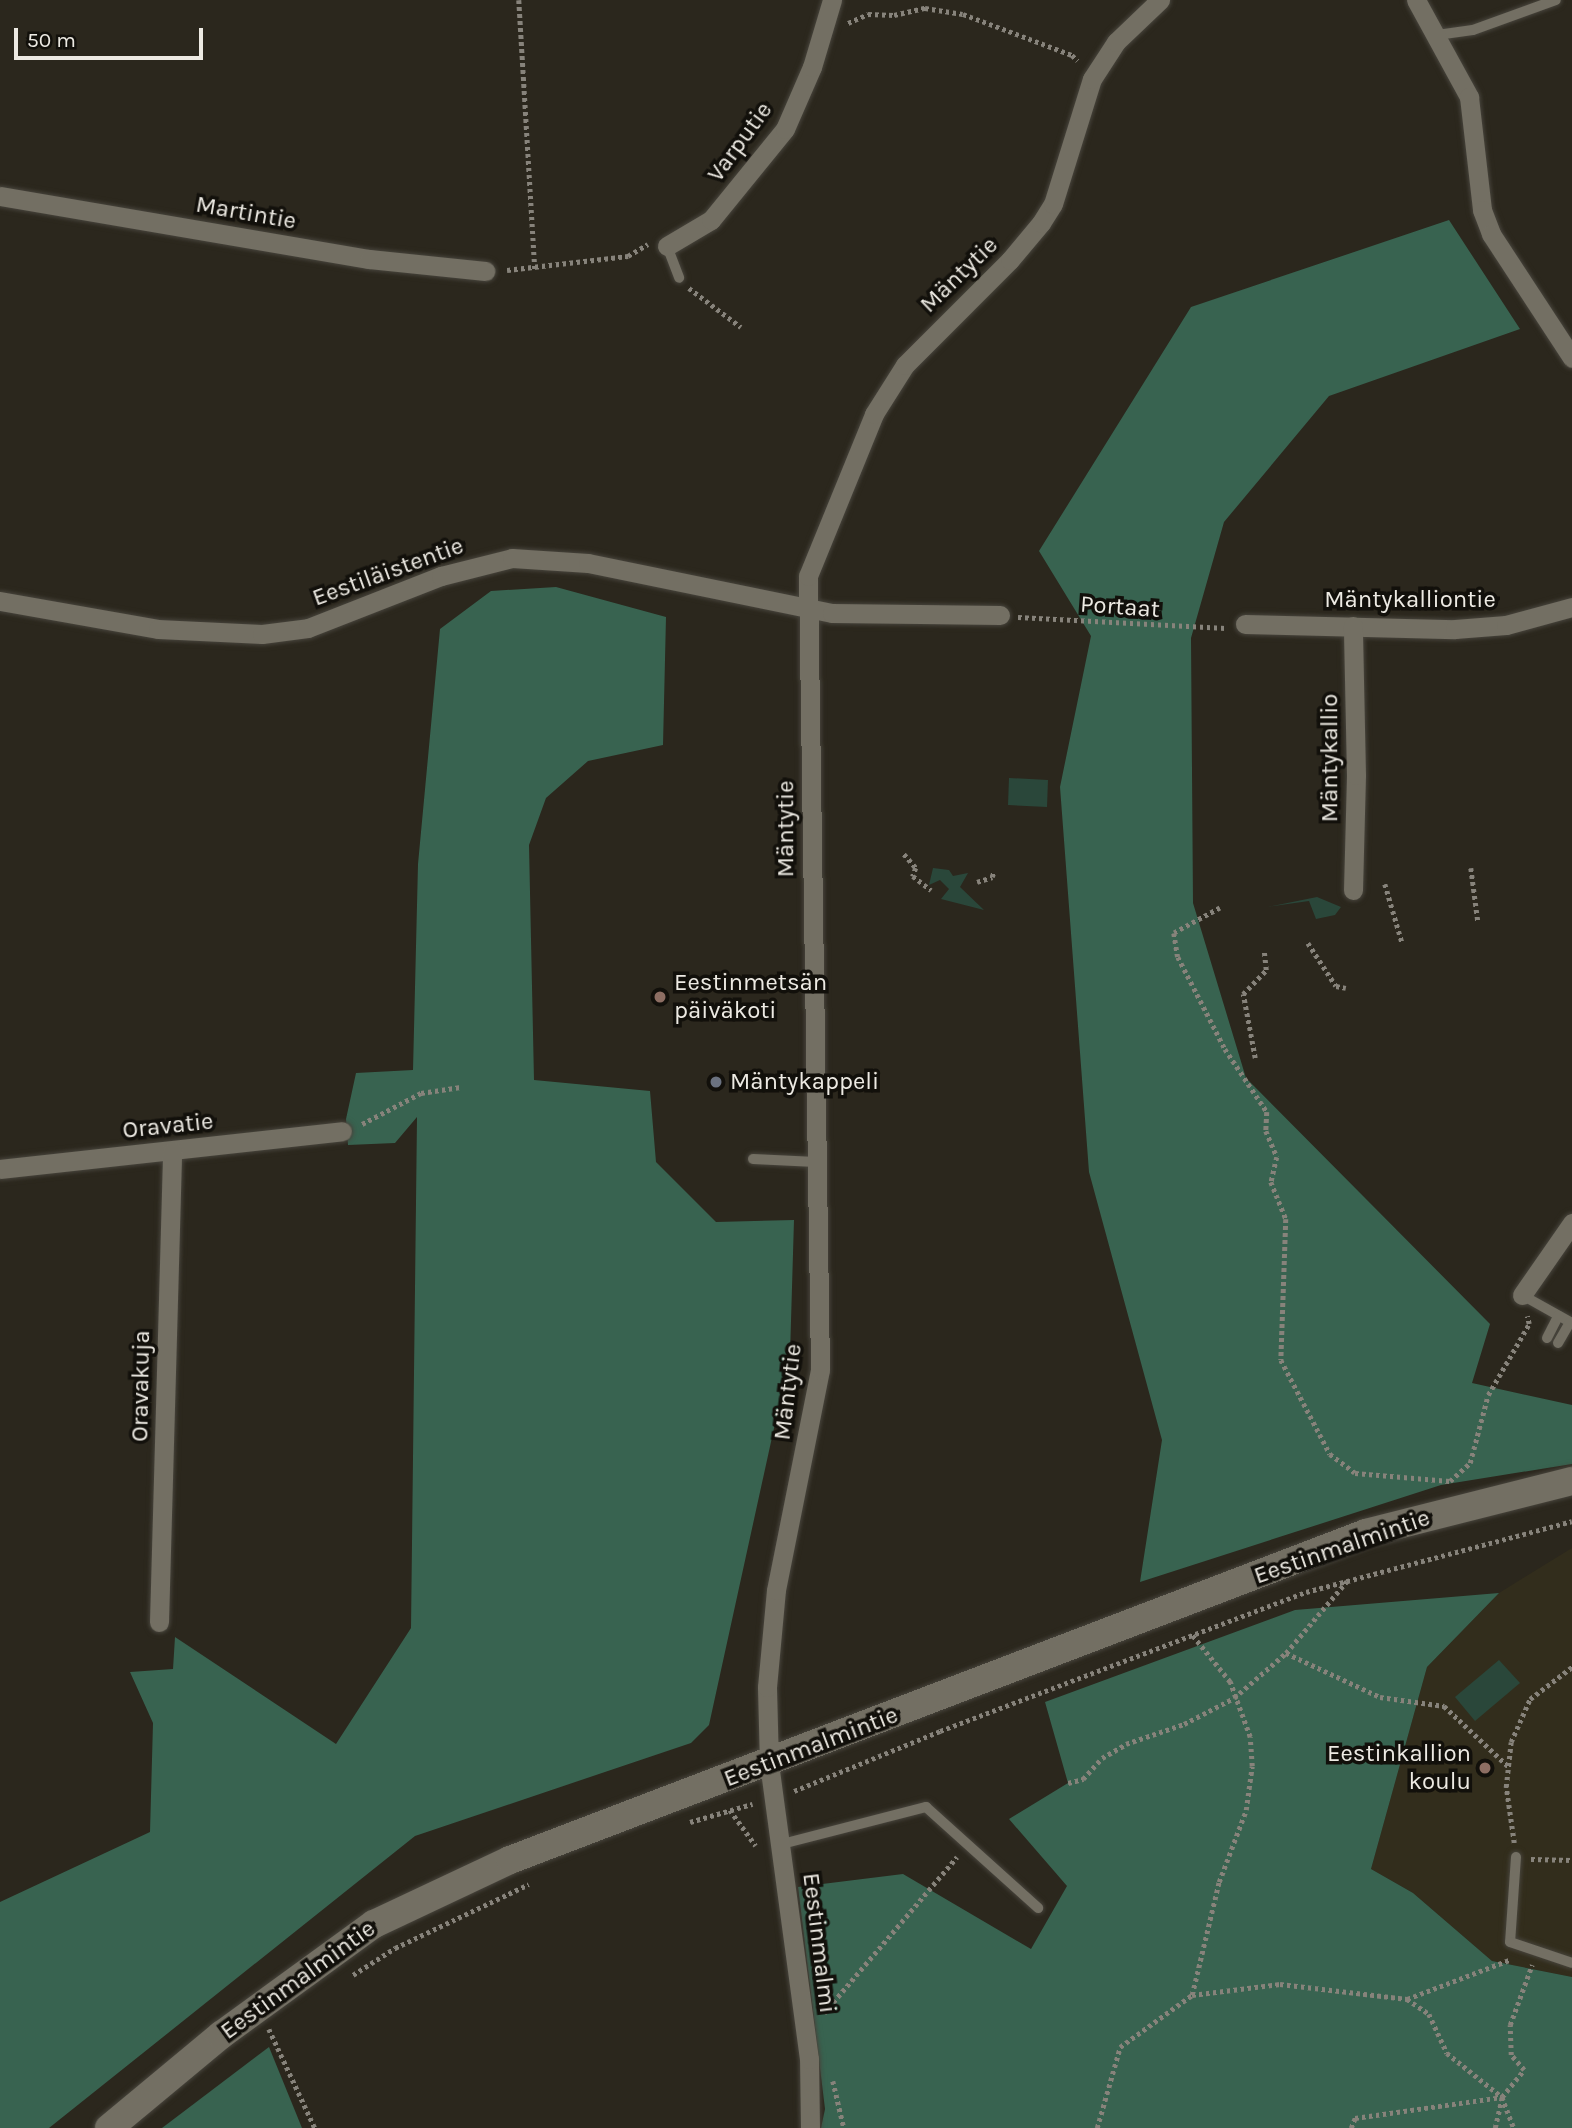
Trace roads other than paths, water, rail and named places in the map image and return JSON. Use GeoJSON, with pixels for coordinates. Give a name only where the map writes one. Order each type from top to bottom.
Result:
{"type":"FeatureCollection","features":[{"type":"Feature","properties":{"kind":"street","name":"Varputie"},"geometry":{"type":"LineString","coordinates":[[659,244],[711,220],[785,129],[825,27],[831,0]]}},
{"type":"Feature","properties":{"kind":"street","name":"Mäntytie"},"geometry":{"type":"LineString","coordinates":[[769,1764],[766,1687],[771,1624],[820,1370],[806,609],[808,576],[874,414],[905,365],[1026,243],[1041,223],[1053,204],[1092,79],[1116,42],[1160,0]]}},
{"type":"Feature","properties":{"kind":"street"},"geometry":{"type":"LineString","coordinates":[[1416,0],[1469,97],[1482,210],[1491,234],[1572,358]]}},
{"type":"Feature","properties":{"kind":"street","name":"Martintie"},"geometry":{"type":"LineString","coordinates":[[0,196],[369,259],[485,271]]}},
{"type":"Feature","properties":{"kind":"street","name":"Eestiläistentie"},"geometry":{"type":"LineString","coordinates":[[0,601],[159,629],[262,634],[308,628],[441,576],[512,558],[588,563],[806,609],[868,615],[1000,615]]}},
{"type":"Feature","properties":{"kind":"street","name":"Mäntykalliontie"},"geometry":{"type":"LineString","coordinates":[[1241,626],[1455,629],[1506,625],[1572,607]]}},
{"type":"Feature","properties":{"kind":"street","name":"Mäntykallio"},"geometry":{"type":"LineString","coordinates":[[1353,626],[1356,775],[1353,890]]}},
{"type":"Feature","properties":{"kind":"street","name":"Oravatie"},"geometry":{"type":"LineString","coordinates":[[0,1169],[342,1131]]}},
{"type":"Feature","properties":{"kind":"street","name":"Oravakuja"},"geometry":{"type":"LineString","coordinates":[[159,1622],[172,1151]]}},
{"type":"Feature","properties":{"kind":"street"},"geometry":{"type":"LineString","coordinates":[[1522,1295],[1572,1223]]}},
{"type":"Feature","properties":{"kind":"street","name":"Eestinmalmintie"},"geometry":{"type":"LineString","coordinates":[[109,2128],[221,2035],[374,1924],[510,1860],[769,1764],[1366,1534],[1572,1481]]}},
{"type":"Feature","properties":{"kind":"street","name":"Eestinmalmi"},"geometry":{"type":"LineString","coordinates":[[769,1764],[782,1843],[806,2035],[810,2128]]}},
{"type":"Feature","properties":{"kind":"lane"},"geometry":{"type":"LineString","coordinates":[[1437,36],[1473,30],[1556,0]]}},
{"type":"Feature","properties":{"kind":"lane"},"geometry":{"type":"LineString","coordinates":[[659,244],[679,278]]}},
{"type":"Feature","properties":{"kind":"lane"},"geometry":{"type":"LineString","coordinates":[[753,1159],[816,1162]]}},
{"type":"Feature","properties":{"kind":"lane"},"geometry":{"type":"LineString","coordinates":[[1522,1295],[1571,1322],[1558,1343]]}},
{"type":"Feature","properties":{"kind":"lane"},"geometry":{"type":"LineString","coordinates":[[1547,1338],[1559,1316]]}},
{"type":"Feature","properties":{"kind":"lane"},"geometry":{"type":"LineString","coordinates":[[782,1843],[926,1807],[1038,1908]]}},
{"type":"Feature","properties":{"kind":"lane"},"geometry":{"type":"LineString","coordinates":[[1516,1857],[1510,1942],[1572,1963]]}},
{"type":"Feature","properties":{"kind":"place","name":"Eestinmetsän päiväkoti"},"geometry":{"type":"Point","coordinates":[660,997]}},
{"type":"Feature","properties":{"kind":"place","name":"Mäntykappeli"},"geometry":{"type":"Point","coordinates":[716,1082]}},
{"type":"Feature","properties":{"kind":"place","name":"Eestinkallion koulu"},"geometry":{"type":"Point","coordinates":[1485,1768]}}]}
